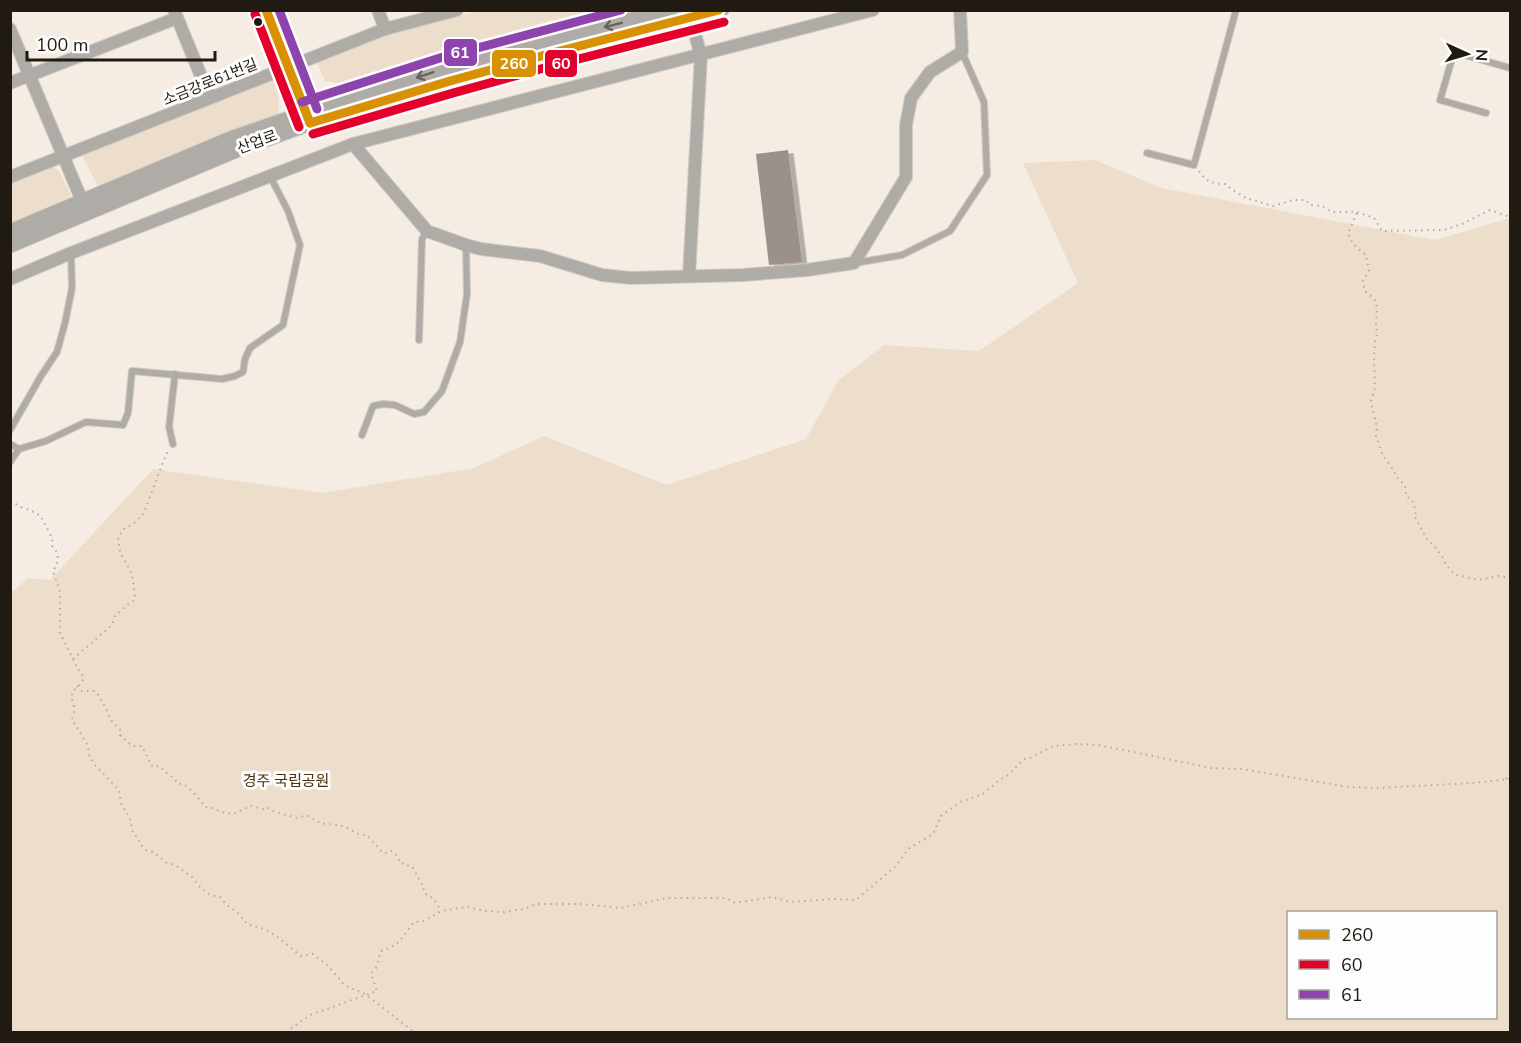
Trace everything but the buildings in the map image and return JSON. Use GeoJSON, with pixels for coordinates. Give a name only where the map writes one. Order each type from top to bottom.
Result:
{"type":"FeatureCollection","features":[{"type":"Feature","properties":{"kind":"street"},"geometry":{"type":"LineString","coordinates":[[266,10],[308,118]]}},
{"type":"Feature","properties":{"kind":"street"},"geometry":{"type":"LineString","coordinates":[[378,10],[385,29]]}},
{"type":"Feature","properties":{"kind":"street","name":"소금강로61번길"},"geometry":{"type":"LineString","coordinates":[[10,177],[385,29],[457,10]]}},
{"type":"Feature","properties":{"kind":"street","name":"산업로"},"geometry":{"type":"LineString","coordinates":[[10,232],[84,207],[236,150],[308,118],[446,69],[670,10]]}},
{"type":"Feature","properties":{"kind":"street","name":"산업로"},"geometry":{"type":"LineString","coordinates":[[308,118],[721,10]]}},
{"type":"Feature","properties":{"kind":"street"},"geometry":{"type":"LineString","coordinates":[[10,279],[71,253],[353,144],[873,10]]}},
{"type":"Feature","properties":{"kind":"street"},"geometry":{"type":"LineString","coordinates":[[353,144],[427,231],[481,249],[540,256],[602,275],[631,278],[744,275],[807,270],[854,263],[906,177],[906,125],[911,98],[930,72],[962,52],[960,10]]}},
{"type":"Feature","properties":{"kind":"street"},"geometry":{"type":"LineString","coordinates":[[10,83],[176,14],[210,98]]}},
{"type":"Feature","properties":{"kind":"street"},"geometry":{"type":"LineString","coordinates":[[689,276],[701,55],[690,18]]}},
{"type":"Feature","properties":{"kind":"street"},"geometry":{"type":"LineString","coordinates":[[10,29],[84,207]]}},
{"type":"Feature","properties":{"kind":"street","name":"산업로"},"geometry":{"type":"LineString","coordinates":[[10,245],[84,207]]}},
{"type":"Feature","properties":{"kind":"lane"},"geometry":{"type":"LineString","coordinates":[[1147,153],[1194,165],[1236,10]]}},
{"type":"Feature","properties":{"kind":"lane"},"geometry":{"type":"LineString","coordinates":[[854,263],[902,255],[950,231],[987,175],[984,102],[962,52]]}},
{"type":"Feature","properties":{"kind":"lane"},"geometry":{"type":"LineString","coordinates":[[1486,114],[1440,100],[1454,52],[1510,68]]}},
{"type":"Feature","properties":{"kind":"lane"},"geometry":{"type":"LineString","coordinates":[[10,462],[19,449],[46,441],[86,422],[123,425],[128,413],[132,371],[222,379],[243,372],[250,348],[283,326],[300,245],[288,211],[270,176]]}},
{"type":"Feature","properties":{"kind":"lane"},"geometry":{"type":"LineString","coordinates":[[419,340],[422,239],[427,231]]}},
{"type":"Feature","properties":{"kind":"lane"},"geometry":{"type":"LineString","coordinates":[[362,435],[373,406],[395,405],[414,414],[424,412],[442,392],[460,342],[467,294],[466,245]]}},
{"type":"Feature","properties":{"kind":"lane"},"geometry":{"type":"LineString","coordinates":[[10,430],[57,352],[72,288],[71,253]]}},
{"type":"Feature","properties":{"kind":"lane"},"geometry":{"type":"LineString","coordinates":[[173,444],[169,427],[175,375]]}},
{"type":"Feature","properties":{"kind":"lane"},"geometry":{"type":"LineString","coordinates":[[10,444],[19,449]]}},
{"type":"Feature","properties":{"kind":"path"},"geometry":{"type":"LineString","coordinates":[[1194,165],[1203,178],[1214,184],[1226,184],[1251,200],[1273,206],[1293,200],[1306,200],[1310,205],[1322,206],[1332,212],[1354,211],[1374,218],[1382,231],[1444,230],[1490,210],[1510,217]]}},
{"type":"Feature","properties":{"kind":"path"},"geometry":{"type":"LineString","coordinates":[[1357,213],[1348,234],[1353,244],[1366,255],[1369,271],[1363,281],[1365,291],[1376,301],[1375,388],[1371,400],[1377,428],[1376,436],[1383,456],[1398,479],[1405,484],[1406,496],[1412,500],[1416,512],[1414,515],[1420,529],[1454,574],[1478,580],[1499,576],[1510,578]]}},
{"type":"Feature","properties":{"kind":"path"},"geometry":{"type":"LineString","coordinates":[[73,659],[112,625],[115,616],[133,601],[135,596],[132,574],[120,552],[118,537],[124,529],[144,513],[162,462],[173,444]]}},
{"type":"Feature","properties":{"kind":"path"},"geometry":{"type":"LineString","coordinates":[[10,502],[35,511],[45,522],[53,539],[52,546],[58,555],[53,571],[60,591],[60,633],[84,677],[73,693],[71,700],[75,709],[72,719],[88,746],[89,755],[119,790],[133,833],[140,844],[146,850],[153,852],[192,877],[210,896],[220,897],[248,925],[271,931],[301,956],[313,954],[326,964],[344,985],[365,994],[414,1032]]}},
{"type":"Feature","properties":{"kind":"path"},"geometry":{"type":"LineString","coordinates":[[77,686],[82,691],[97,693],[110,719],[129,745],[142,746],[153,767],[160,766],[178,783],[188,787],[205,807],[233,814],[251,806],[263,809],[266,807],[274,812],[297,818],[308,816],[320,823],[343,826],[361,835],[367,835],[383,852],[391,850],[399,856],[400,863],[413,868],[423,886],[424,893],[434,899],[441,911]]}},
{"type":"Feature","properties":{"kind":"path"},"geometry":{"type":"LineString","coordinates":[[286,1032],[310,1015],[376,991],[371,975],[376,968],[381,951],[401,941],[414,922],[424,921],[441,911],[467,907],[504,912],[524,909],[536,904],[582,904],[621,908],[677,898],[726,898],[735,903],[772,897],[790,902],[856,900],[897,865],[908,849],[933,834],[941,816],[960,802],[983,794],[1024,759],[1053,746],[1076,744],[1099,746],[1210,768],[1242,769],[1349,787],[1377,788],[1510,779]]}},
{"type":"Feature","properties":{"kind":"path"},"geometry":{"type":"LineString","coordinates":[[1506,779],[1510,774]]}},
{"type":"Feature","properties":{"kind":"green space"},"geometry":{"type":"Polygon","coordinates":[[[478,11],[654,11],[520,45],[485,46],[341,84],[325,81],[316,61],[386,33],[478,11]]]}},
{"type":"Feature","properties":{"kind":"green space"},"geometry":{"type":"Polygon","coordinates":[[[271,77],[279,96],[278,115],[102,189],[98,186],[82,156],[85,152],[271,77]]]}},
{"type":"Feature","properties":{"kind":"green space","name":"경주 국립공원"},"geometry":{"type":"Polygon","coordinates":[[[1095,160],[1161,188],[1435,240],[1510,218],[1510,1032],[11,1032],[11,593],[28,578],[50,580],[153,469],[322,493],[474,468],[544,436],[667,485],[806,439],[838,381],[884,345],[979,351],[1078,283],[1023,163],[1095,160]]]}},
{"type":"Feature","properties":{"kind":"green space"},"geometry":{"type":"Polygon","coordinates":[[[54,166],[71,196],[66,201],[11,224],[11,183],[54,166]]]}},
{"type":"Feature","properties":{"kind":"transit line","name":"260"},"geometry":{"type":"LineString","coordinates":[[266,10],[310,123]]}},
{"type":"Feature","properties":{"kind":"transit line","name":"61"},"geometry":{"type":"LineString","coordinates":[[279,10],[317,109]]}},
{"type":"Feature","properties":{"kind":"transit line","name":"61"},"geometry":{"type":"LineString","coordinates":[[302,102],[443,57],[621,10]]}},
{"type":"Feature","properties":{"kind":"transit line","name":"260"},"geometry":{"type":"LineString","coordinates":[[310,123],[450,81],[719,10]]}},
{"type":"Feature","properties":{"kind":"transit line","name":"60"},"geometry":{"type":"LineString","coordinates":[[255,14],[299,127]]}},
{"type":"Feature","properties":{"kind":"transit line","name":"60"},"geometry":{"type":"LineString","coordinates":[[313,134],[559,64],[724,22]]}}]}
